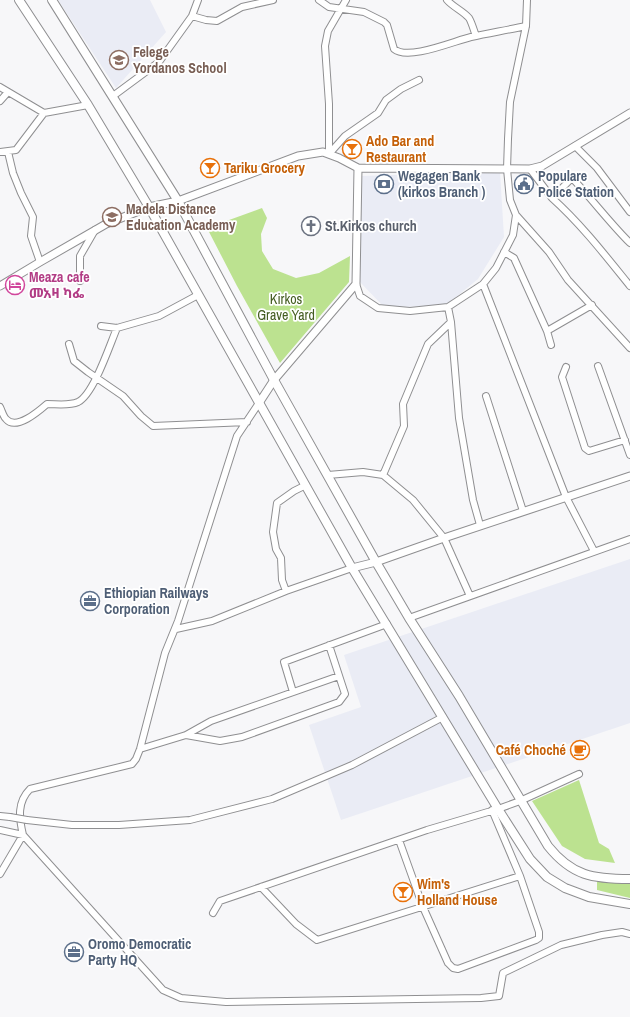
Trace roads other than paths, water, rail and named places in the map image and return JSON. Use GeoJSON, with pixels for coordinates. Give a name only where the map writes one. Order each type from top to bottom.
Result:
{"type":"FeatureCollection","features":[{"type":"Feature","properties":{"kind":"main road"},"geometry":{"type":"LineString","coordinates":[[18,0],[88,105],[149,207],[352,568],[443,717],[495,810],[530,859],[547,877],[565,888],[589,897],[630,904]]}},
{"type":"Feature","properties":{"kind":"main road"},"geometry":{"type":"LineString","coordinates":[[52,0],[178,201],[274,380],[376,562],[409,618],[459,696],[548,846],[559,860],[576,871],[607,879],[630,879]]}},
{"type":"Feature","properties":{"kind":"street"},"geometry":{"type":"LineString","coordinates":[[113,96],[159,62],[192,16],[198,0]]}},
{"type":"Feature","properties":{"kind":"street"},"geometry":{"type":"LineString","coordinates":[[192,16],[217,21],[242,7],[273,0]]}},
{"type":"Feature","properties":{"kind":"street"},"geometry":{"type":"LineString","coordinates":[[318,0],[329,7],[364,12],[384,22],[388,25],[394,49],[396,51],[410,53],[439,48],[476,36],[526,26]]}},
{"type":"Feature","properties":{"kind":"street"},"geometry":{"type":"LineString","coordinates":[[329,154],[329,104],[325,46],[328,31],[346,0]]}},
{"type":"Feature","properties":{"kind":"street"},"geometry":{"type":"LineString","coordinates":[[446,0],[470,20],[476,36]]}},
{"type":"Feature","properties":{"kind":"street"},"geometry":{"type":"LineString","coordinates":[[527,0],[526,26],[510,102],[507,169],[510,200],[516,215],[549,252],[568,280],[630,348]]}},
{"type":"Feature","properties":{"kind":"street"},"geometry":{"type":"LineString","coordinates":[[329,154],[345,136],[378,113],[386,100],[401,89],[419,80]]}},
{"type":"Feature","properties":{"kind":"street"},"geometry":{"type":"LineString","coordinates":[[0,87],[44,113],[88,105]]}},
{"type":"Feature","properties":{"kind":"street"},"geometry":{"type":"LineString","coordinates":[[0,101],[8,92]]}},
{"type":"Feature","properties":{"kind":"street"},"geometry":{"type":"LineString","coordinates":[[0,152],[16,150],[44,113]]}},
{"type":"Feature","properties":{"kind":"street"},"geometry":{"type":"LineString","coordinates":[[1,284],[95,230],[149,207],[178,201],[298,156],[323,152],[358,168],[530,169],[542,166],[630,113]]}},
{"type":"Feature","properties":{"kind":"street"},"geometry":{"type":"LineString","coordinates":[[576,146],[597,168],[630,212]]}},
{"type":"Feature","properties":{"kind":"street"},"geometry":{"type":"LineString","coordinates":[[8,152],[20,193],[33,217],[31,236],[40,262]]}},
{"type":"Feature","properties":{"kind":"street"},"geometry":{"type":"LineString","coordinates":[[358,168],[356,284],[360,296],[378,308],[410,311],[448,307],[483,284],[496,268],[514,235],[516,215]]}},
{"type":"Feature","properties":{"kind":"street"},"geometry":{"type":"LineString","coordinates":[[530,169],[552,198],[569,213],[630,286]]}},
{"type":"Feature","properties":{"kind":"street"},"geometry":{"type":"LineString","coordinates":[[552,198],[572,178],[611,224],[630,243]]}},
{"type":"Feature","properties":{"kind":"street"},"geometry":{"type":"LineString","coordinates":[[80,281],[80,256],[95,230]]}},
{"type":"Feature","properties":{"kind":"street"},"geometry":{"type":"LineString","coordinates":[[504,252],[514,258],[547,331],[551,345]]}},
{"type":"Feature","properties":{"kind":"street"},"geometry":{"type":"LineString","coordinates":[[356,284],[274,380],[238,436],[176,629],[165,653],[140,749],[136,759],[132,764],[30,789],[24,795],[21,803],[20,819],[23,835],[163,990],[172,995],[186,999],[226,1002],[356,1001],[481,998],[499,996],[503,974],[561,945],[602,935],[622,932],[630,934]]}},
{"type":"Feature","properties":{"kind":"street"},"geometry":{"type":"LineString","coordinates":[[483,284],[566,497],[594,551]]}},
{"type":"Feature","properties":{"kind":"street"},"geometry":{"type":"LineString","coordinates":[[101,326],[117,328],[159,316],[198,295]]}},
{"type":"Feature","properties":{"kind":"street"},"geometry":{"type":"LineString","coordinates":[[547,331],[592,305]]}},
{"type":"Feature","properties":{"kind":"street"},"geometry":{"type":"LineString","coordinates":[[448,307],[452,322],[459,418],[473,500],[480,525]]}},
{"type":"Feature","properties":{"kind":"street"},"geometry":{"type":"LineString","coordinates":[[383,475],[404,426],[403,404],[428,344],[452,322]]}},
{"type":"Feature","properties":{"kind":"street"},"geometry":{"type":"LineString","coordinates":[[0,408],[6,420],[11,423],[20,422],[35,415],[47,404],[66,405],[83,399],[97,378],[117,328]]}},
{"type":"Feature","properties":{"kind":"street"},"geometry":{"type":"LineString","coordinates":[[69,344],[74,361],[123,396],[141,416],[153,426],[247,422]]}},
{"type":"Feature","properties":{"kind":"street"},"geometry":{"type":"LineString","coordinates":[[598,366],[630,455]]}},
{"type":"Feature","properties":{"kind":"street"},"geometry":{"type":"LineString","coordinates":[[566,367],[562,377],[585,448],[589,451],[624,440]]}},
{"type":"Feature","properties":{"kind":"street"},"geometry":{"type":"LineString","coordinates":[[486,396],[523,511]]}},
{"type":"Feature","properties":{"kind":"street"},"geometry":{"type":"LineString","coordinates":[[328,475],[363,472],[383,475],[413,500],[444,538],[470,596]]}},
{"type":"Feature","properties":{"kind":"street"},"geometry":{"type":"LineString","coordinates":[[176,629],[212,621],[286,591],[352,568],[376,562],[480,525],[630,476]]}},
{"type":"Feature","properties":{"kind":"street"},"geometry":{"type":"LineString","coordinates":[[286,591],[282,580],[281,558],[276,549],[273,532],[277,503],[294,491],[306,486]]}},
{"type":"Feature","properties":{"kind":"street"},"geometry":{"type":"LineString","coordinates":[[409,618],[630,539]]}},
{"type":"Feature","properties":{"kind":"street"},"geometry":{"type":"LineString","coordinates":[[293,692],[284,662],[387,624]]}},
{"type":"Feature","properties":{"kind":"street"},"geometry":{"type":"LineString","coordinates":[[186,735],[220,741],[242,737],[339,702],[345,694],[329,645]]}},
{"type":"Feature","properties":{"kind":"street"},"geometry":{"type":"LineString","coordinates":[[140,749],[186,735],[212,720],[339,676]]}},
{"type":"Feature","properties":{"kind":"street"},"geometry":{"type":"LineString","coordinates":[[0,816],[72,825],[111,825],[190,820],[272,799],[352,765],[443,717]]}},
{"type":"Feature","properties":{"kind":"street"},"geometry":{"type":"LineString","coordinates":[[213,913],[220,901],[399,840],[495,810],[520,801],[579,774]]}},
{"type":"Feature","properties":{"kind":"street"},"geometry":{"type":"LineString","coordinates":[[399,840],[423,907],[448,963],[453,968],[458,969],[539,938],[539,932],[520,876],[495,810]]}},
{"type":"Feature","properties":{"kind":"street"},"geometry":{"type":"LineString","coordinates":[[0,830],[23,835]]}},
{"type":"Feature","properties":{"kind":"street"},"geometry":{"type":"LineString","coordinates":[[0,874],[23,835]]}},
{"type":"Feature","properties":{"kind":"street"},"geometry":{"type":"LineString","coordinates":[[261,887],[296,924],[317,940],[520,876]]}},
{"type":"Feature","properties":{"kind":"place","name":"Felege Yordanos School"},"geometry":{"type":"Point","coordinates":[119,60]}},
{"type":"Feature","properties":{"kind":"place","name":"Ado Bar and Restaurant"},"geometry":{"type":"Point","coordinates":[352,149]}},
{"type":"Feature","properties":{"kind":"place","name":"Tariku Grocery"},"geometry":{"type":"Point","coordinates":[210,168]}},
{"type":"Feature","properties":{"kind":"place","name":"Wegagen Bank (kirkos Branch )"},"geometry":{"type":"Point","coordinates":[384,184]}},
{"type":"Feature","properties":{"kind":"place","name":"Populare Police Station"},"geometry":{"type":"Point","coordinates":[524,184]}},
{"type":"Feature","properties":{"kind":"place","name":"Madela Distance Education Academy"},"geometry":{"type":"Point","coordinates":[112,217]}},
{"type":"Feature","properties":{"kind":"place","name":"St.Kirkos church"},"geometry":{"type":"Point","coordinates":[311,226]}},
{"type":"Feature","properties":{"kind":"place","name":"Meaza cafe መአዛ ካፌ"},"geometry":{"type":"Point","coordinates":[15,285]}},
{"type":"Feature","properties":{"kind":"place","name":"Ethiopian Railways Corporation"},"geometry":{"type":"Point","coordinates":[90,601]}},
{"type":"Feature","properties":{"kind":"place","name":"Café Choché"},"geometry":{"type":"Point","coordinates":[580,750]}},
{"type":"Feature","properties":{"kind":"place","name":"Wim's Holland House"},"geometry":{"type":"Point","coordinates":[403,892]}},
{"type":"Feature","properties":{"kind":"place","name":"Oromo Democratic Party HQ"},"geometry":{"type":"Point","coordinates":[74,952]}},
{"type":"Feature","properties":{"kind":"park label","name":"Kirkos Grave Yard"},"geometry":{"type":"Point","coordinates":[286,308]}}]}
